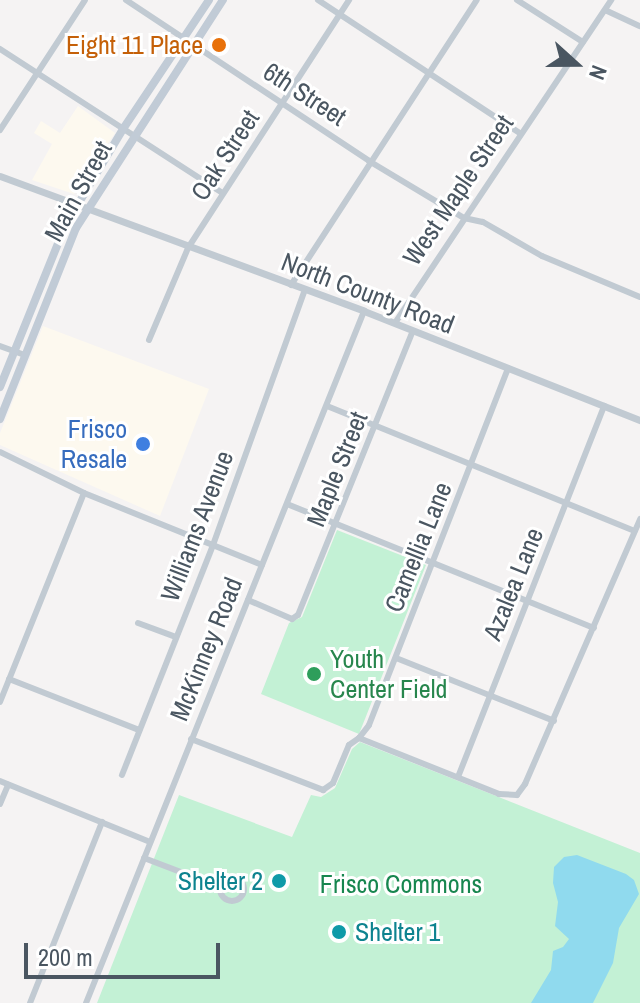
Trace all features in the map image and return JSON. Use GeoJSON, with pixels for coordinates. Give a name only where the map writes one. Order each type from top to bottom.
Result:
{"type":"FeatureCollection","features":[{"type":"Feature","properties":{"kind":"main road","name":"Main Street"},"geometry":{"type":"LineString","coordinates":[[0,387],[46,272],[123,129],[209,0]]}},
{"type":"Feature","properties":{"kind":"main road","name":"Main Street"},"geometry":{"type":"LineString","coordinates":[[0,419],[81,207],[223,0]]}},
{"type":"Feature","properties":{"kind":"main road"},"geometry":{"type":"LineString","coordinates":[[46,272],[57,276]]}},
{"type":"Feature","properties":{"kind":"main road"},"geometry":{"type":"LineString","coordinates":[[35,331],[31,326],[37,294]]}},
{"type":"Feature","properties":{"kind":"street"},"geometry":{"type":"LineString","coordinates":[[0,130],[85,0]]}},
{"type":"Feature","properties":{"kind":"street","name":"6th Street"},"geometry":{"type":"LineString","coordinates":[[126,0],[369,161],[464,218],[483,222],[542,256],[640,297]]}},
{"type":"Feature","properties":{"kind":"street"},"geometry":{"type":"LineString","coordinates":[[318,0],[520,133]]}},
{"type":"Feature","properties":{"kind":"street","name":"Oak Street"},"geometry":{"type":"LineString","coordinates":[[149,340],[188,248],[349,0]]}},
{"type":"Feature","properties":{"kind":"street"},"geometry":{"type":"LineString","coordinates":[[291,285],[369,161],[477,0]]}},
{"type":"Feature","properties":{"kind":"street"},"geometry":{"type":"LineString","coordinates":[[517,0],[583,42]]}},
{"type":"Feature","properties":{"kind":"street","name":"West Maple Street"},"geometry":{"type":"LineString","coordinates":[[395,323],[611,0]]}},
{"type":"Feature","properties":{"kind":"street"},"geometry":{"type":"LineString","coordinates":[[605,10],[640,26]]}},
{"type":"Feature","properties":{"kind":"street"},"geometry":{"type":"LineString","coordinates":[[0,49],[223,193]]}},
{"type":"Feature","properties":{"kind":"street","name":"North County Road"},"geometry":{"type":"LineString","coordinates":[[0,176],[364,311],[640,420]]}},
{"type":"Feature","properties":{"kind":"street","name":"Williams Avenue"},"geometry":{"type":"LineString","coordinates":[[122,775],[213,545],[305,290]]}},
{"type":"Feature","properties":{"kind":"street","name":"McKinney Road"},"geometry":{"type":"LineString","coordinates":[[86,1003],[364,311]]}},
{"type":"Feature","properties":{"kind":"street","name":"Maple Street"},"geometry":{"type":"LineString","coordinates":[[248,600],[292,619],[302,608],[413,331]]}},
{"type":"Feature","properties":{"kind":"street"},"geometry":{"type":"LineString","coordinates":[[0,346],[25,355]]}},
{"type":"Feature","properties":{"kind":"street","name":"Camellia Lane"},"geometry":{"type":"LineString","coordinates":[[191,739],[323,790],[333,783],[349,745],[369,725],[473,465],[508,368]]}},
{"type":"Feature","properties":{"kind":"street"},"geometry":{"type":"LineString","coordinates":[[327,406],[635,531]]}},
{"type":"Feature","properties":{"kind":"street","name":"Azalea Lane"},"geometry":{"type":"LineString","coordinates":[[458,777],[604,406]]}},
{"type":"Feature","properties":{"kind":"street"},"geometry":{"type":"LineString","coordinates":[[0,452],[84,493],[262,565]]}},
{"type":"Feature","properties":{"kind":"street"},"geometry":{"type":"LineString","coordinates":[[0,702],[84,493]]}},
{"type":"Feature","properties":{"kind":"street"},"geometry":{"type":"LineString","coordinates":[[287,504],[594,628]]}},
{"type":"Feature","properties":{"kind":"street"},"geometry":{"type":"LineString","coordinates":[[359,738],[507,797],[517,795],[554,721],[640,519]]}},
{"type":"Feature","properties":{"kind":"street"},"geometry":{"type":"LineString","coordinates":[[138,623],[176,637]]}},
{"type":"Feature","properties":{"kind":"street"},"geometry":{"type":"LineString","coordinates":[[396,658],[554,721]]}},
{"type":"Feature","properties":{"kind":"street"},"geometry":{"type":"LineString","coordinates":[[9,679],[139,730]]}},
{"type":"Feature","properties":{"kind":"street"},"geometry":{"type":"LineString","coordinates":[[0,781],[150,842]]}},
{"type":"Feature","properties":{"kind":"street"},"geometry":{"type":"LineString","coordinates":[[0,804],[8,785]]}},
{"type":"Feature","properties":{"kind":"street"},"geometry":{"type":"LineString","coordinates":[[30,1003],[102,822]]}},
{"type":"Feature","properties":{"kind":"street"},"geometry":{"type":"LineString","coordinates":[[144,858],[220,887]]}},
{"type":"Feature","properties":{"kind":"street"},"geometry":{"type":"LineString","coordinates":[[234,877],[242,882],[243,894],[237,900],[228,901],[221,895],[220,887],[225,879],[234,877]]}},
{"type":"Feature","properties":{"kind":"shaded area"},"geometry":{"type":"Polygon","coordinates":[[[78,106],[115,133],[74,194],[32,180],[52,144],[34,133],[41,121],[60,133],[78,106]]]}},
{"type":"Feature","properties":{"kind":"shaded area"},"geometry":{"type":"Polygon","coordinates":[[[43,326],[209,389],[160,516],[0,445],[0,433],[43,326]]]}},
{"type":"Feature","properties":{"kind":"green space"},"geometry":{"type":"Polygon","coordinates":[[[337,530],[426,565],[359,734],[261,694],[289,623],[302,617],[337,530]]]}},
{"type":"Feature","properties":{"kind":"green space","name":"Frisco Commons"},"geometry":{"type":"Polygon","coordinates":[[[360,742],[640,853],[640,1003],[97,1003],[179,795],[292,837],[311,795],[321,797],[335,788],[352,749],[360,742]]]}},
{"type":"Feature","properties":{"kind":"water"},"geometry":{"type":"Polygon","coordinates":[[[577,855],[626,874],[634,880],[639,894],[619,928],[613,963],[593,1003],[531,1003],[551,970],[553,951],[563,947],[569,939],[555,926],[558,902],[553,883],[554,867],[564,857],[577,855]]]}},
{"type":"Feature","properties":{"kind":"place","name":"Eight 11 Place"},"geometry":{"type":"Point","coordinates":[219,45]}},
{"type":"Feature","properties":{"kind":"place","name":"Frisco Resale"},"geometry":{"type":"Point","coordinates":[143,444]}},
{"type":"Feature","properties":{"kind":"place","name":"Youth Center Field"},"geometry":{"type":"Point","coordinates":[314,674]}},
{"type":"Feature","properties":{"kind":"place","name":"Shelter 2"},"geometry":{"type":"Point","coordinates":[279,881]}},
{"type":"Feature","properties":{"kind":"place","name":"Shelter 1"},"geometry":{"type":"Point","coordinates":[339,932]}}]}
